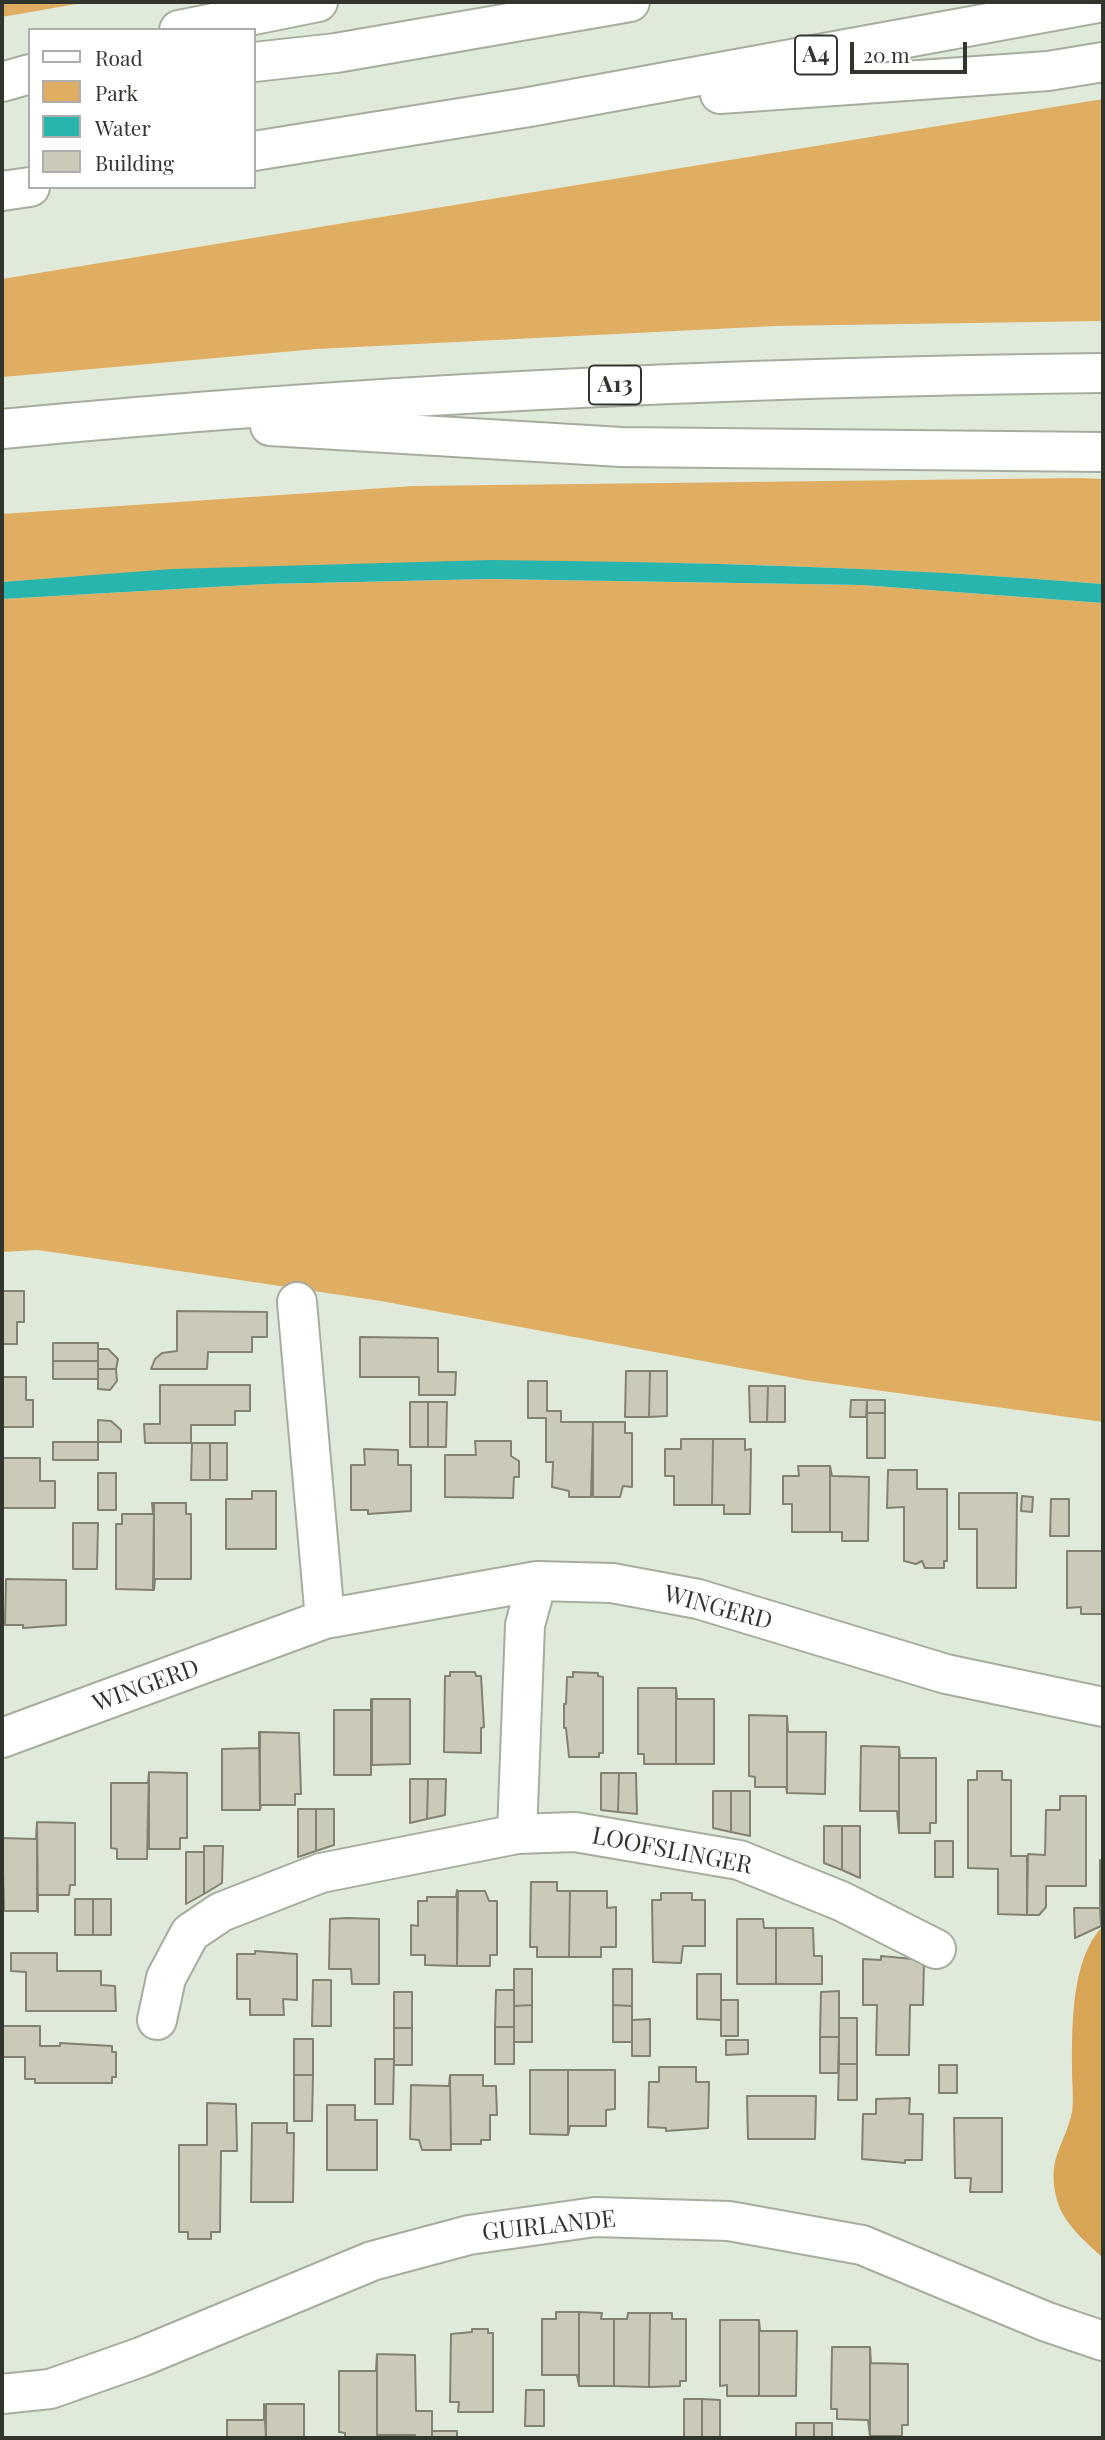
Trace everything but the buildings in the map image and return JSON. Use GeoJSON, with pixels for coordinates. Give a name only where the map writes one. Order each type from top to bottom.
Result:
{"type":"FeatureCollection","features":[{"type":"Feature","properties":{"kind":"main road"},"geometry":{"type":"LineString","coordinates":[[189,28],[318,2]]}},
{"type":"Feature","properties":{"kind":"main road"},"geometry":{"type":"LineString","coordinates":[[256,62],[336,53],[630,2]]}},
{"type":"Feature","properties":{"kind":"main road","name":"A4"},"geometry":{"type":"LineString","coordinates":[[256,151],[529,107],[1103,2]]}},
{"type":"Feature","properties":{"kind":"main road","name":"A4"},"geometry":{"type":"LineString","coordinates":[[529,107],[1048,71],[1103,62]]}},
{"type":"Feature","properties":{"kind":"main road"},"geometry":{"type":"LineString","coordinates":[[2,82],[28,75]]}},
{"type":"Feature","properties":{"kind":"main road"},"geometry":{"type":"LineString","coordinates":[[2,90],[28,87]]}},
{"type":"Feature","properties":{"kind":"main road"},"geometry":{"type":"LineString","coordinates":[[2,191],[28,187]]}},
{"type":"Feature","properties":{"kind":"main road","name":"A13"},"geometry":{"type":"LineString","coordinates":[[2,429],[396,396],[610,385],[921,375],[1103,373]]}},
{"type":"Feature","properties":{"kind":"main road","name":"A13"},"geometry":{"type":"LineString","coordinates":[[127,417],[621,447],[1103,452]]}},
{"type":"Feature","properties":{"kind":"main road"},"geometry":{"type":"LineString","coordinates":[[296,1302],[325,1619]]}},
{"type":"Feature","properties":{"kind":"main road"},"geometry":{"type":"LineString","coordinates":[[517,1834],[525,1625],[537,1581]]}},
{"type":"Feature","properties":{"kind":"main road","name":"WINGERD"},"geometry":{"type":"LineString","coordinates":[[3,1730],[325,1619],[537,1581],[612,1583],[698,1599],[946,1674],[1103,1707]]}},
{"type":"Feature","properties":{"kind":"main road","name":"LOOFSLINGER"},"geometry":{"type":"LineString","coordinates":[[157,2020],[166,1978],[190,1933],[221,1912],[321,1873],[517,1834],[575,1832],[739,1860],[841,1901],[936,1949]]}},
{"type":"Feature","properties":{"kind":"main road","name":"GUIRLANDE"},"geometry":{"type":"LineString","coordinates":[[2,2394],[50,2389],[141,2357],[372,2261],[469,2235],[595,2217],[729,2221],[862,2245],[1047,2322],[1103,2340]]}},
{"type":"Feature","properties":{"kind":"green space"},"geometry":{"type":"Polygon","coordinates":[[[2,2],[88,2],[2,17],[2,2]]]}},
{"type":"Feature","properties":{"kind":"green space"},"geometry":{"type":"Polygon","coordinates":[[[1103,99],[1103,321],[775,326],[317,349],[2,377],[2,279],[1103,99]]]}},
{"type":"Feature","properties":{"kind":"green space"},"geometry":{"type":"Polygon","coordinates":[[[1103,479],[1103,584],[828,568],[552,562],[277,567],[2,582],[2,514],[413,486],[1103,479]]]}},
{"type":"Feature","properties":{"kind":"green space"},"geometry":{"type":"Polygon","coordinates":[[[490,579],[862,585],[1103,603],[1103,1422],[805,1380],[381,1301],[38,1250],[2,1252],[2,599],[266,584],[490,579]]]}},
{"type":"Feature","properties":{"kind":"shaded area"},"geometry":{"type":"Polygon","coordinates":[[[1103,1926],[1103,2258],[1064,2217],[1057,2200],[1054,2174],[1057,2154],[1072,2112],[1073,2013],[1079,1974],[1092,1940],[1103,1926]]]}},
{"type":"Feature","properties":{"kind":"water"},"geometry":{"type":"Polygon","coordinates":[[[491,560],[797,566],[1027,578],[1103,584],[1103,603],[862,585],[490,579],[266,584],[2,599],[2,582],[172,569],[491,560]]]}}]}
